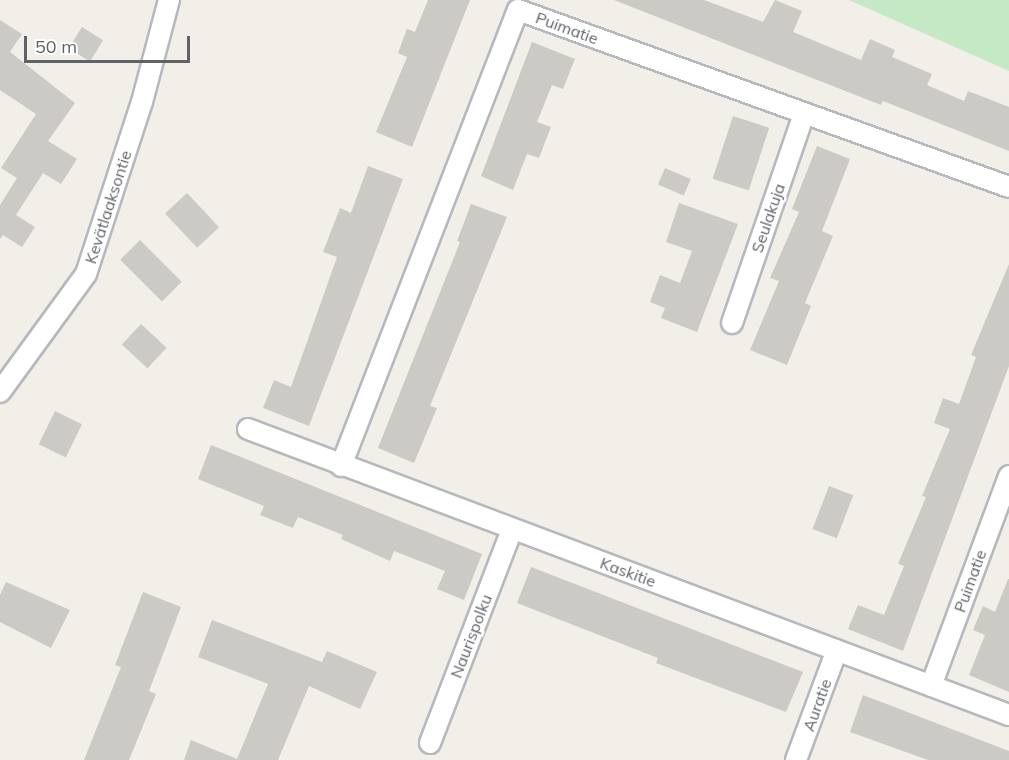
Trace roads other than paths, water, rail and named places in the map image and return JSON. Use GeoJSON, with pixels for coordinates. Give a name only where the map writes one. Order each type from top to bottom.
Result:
{"type":"FeatureCollection","features":[{"type":"Feature","properties":{"kind":"street","name":"Kevätlaaksontie"},"geometry":{"type":"LineString","coordinates":[[0,392],[86,274],[142,102],[169,0]]}},
{"type":"Feature","properties":{"kind":"street","name":"Puimatie"},"geometry":{"type":"LineString","coordinates":[[341,466],[518,10],[1009,187]]}},
{"type":"Feature","properties":{"kind":"street","name":"Seulakuja"},"geometry":{"type":"LineString","coordinates":[[732,323],[804,114]]}},
{"type":"Feature","properties":{"kind":"street","name":"Kaskitie"},"geometry":{"type":"LineString","coordinates":[[248,429],[341,466],[1009,715]]}},
{"type":"Feature","properties":{"kind":"street","name":"Puimatie"},"geometry":{"type":"LineString","coordinates":[[931,686],[1009,476]]}},
{"type":"Feature","properties":{"kind":"street","name":"Naurispolku"},"geometry":{"type":"LineString","coordinates":[[430,743],[512,529]]}},
{"type":"Feature","properties":{"kind":"street","name":"Auratie"},"geometry":{"type":"LineString","coordinates":[[796,760],[837,650]]}}]}
